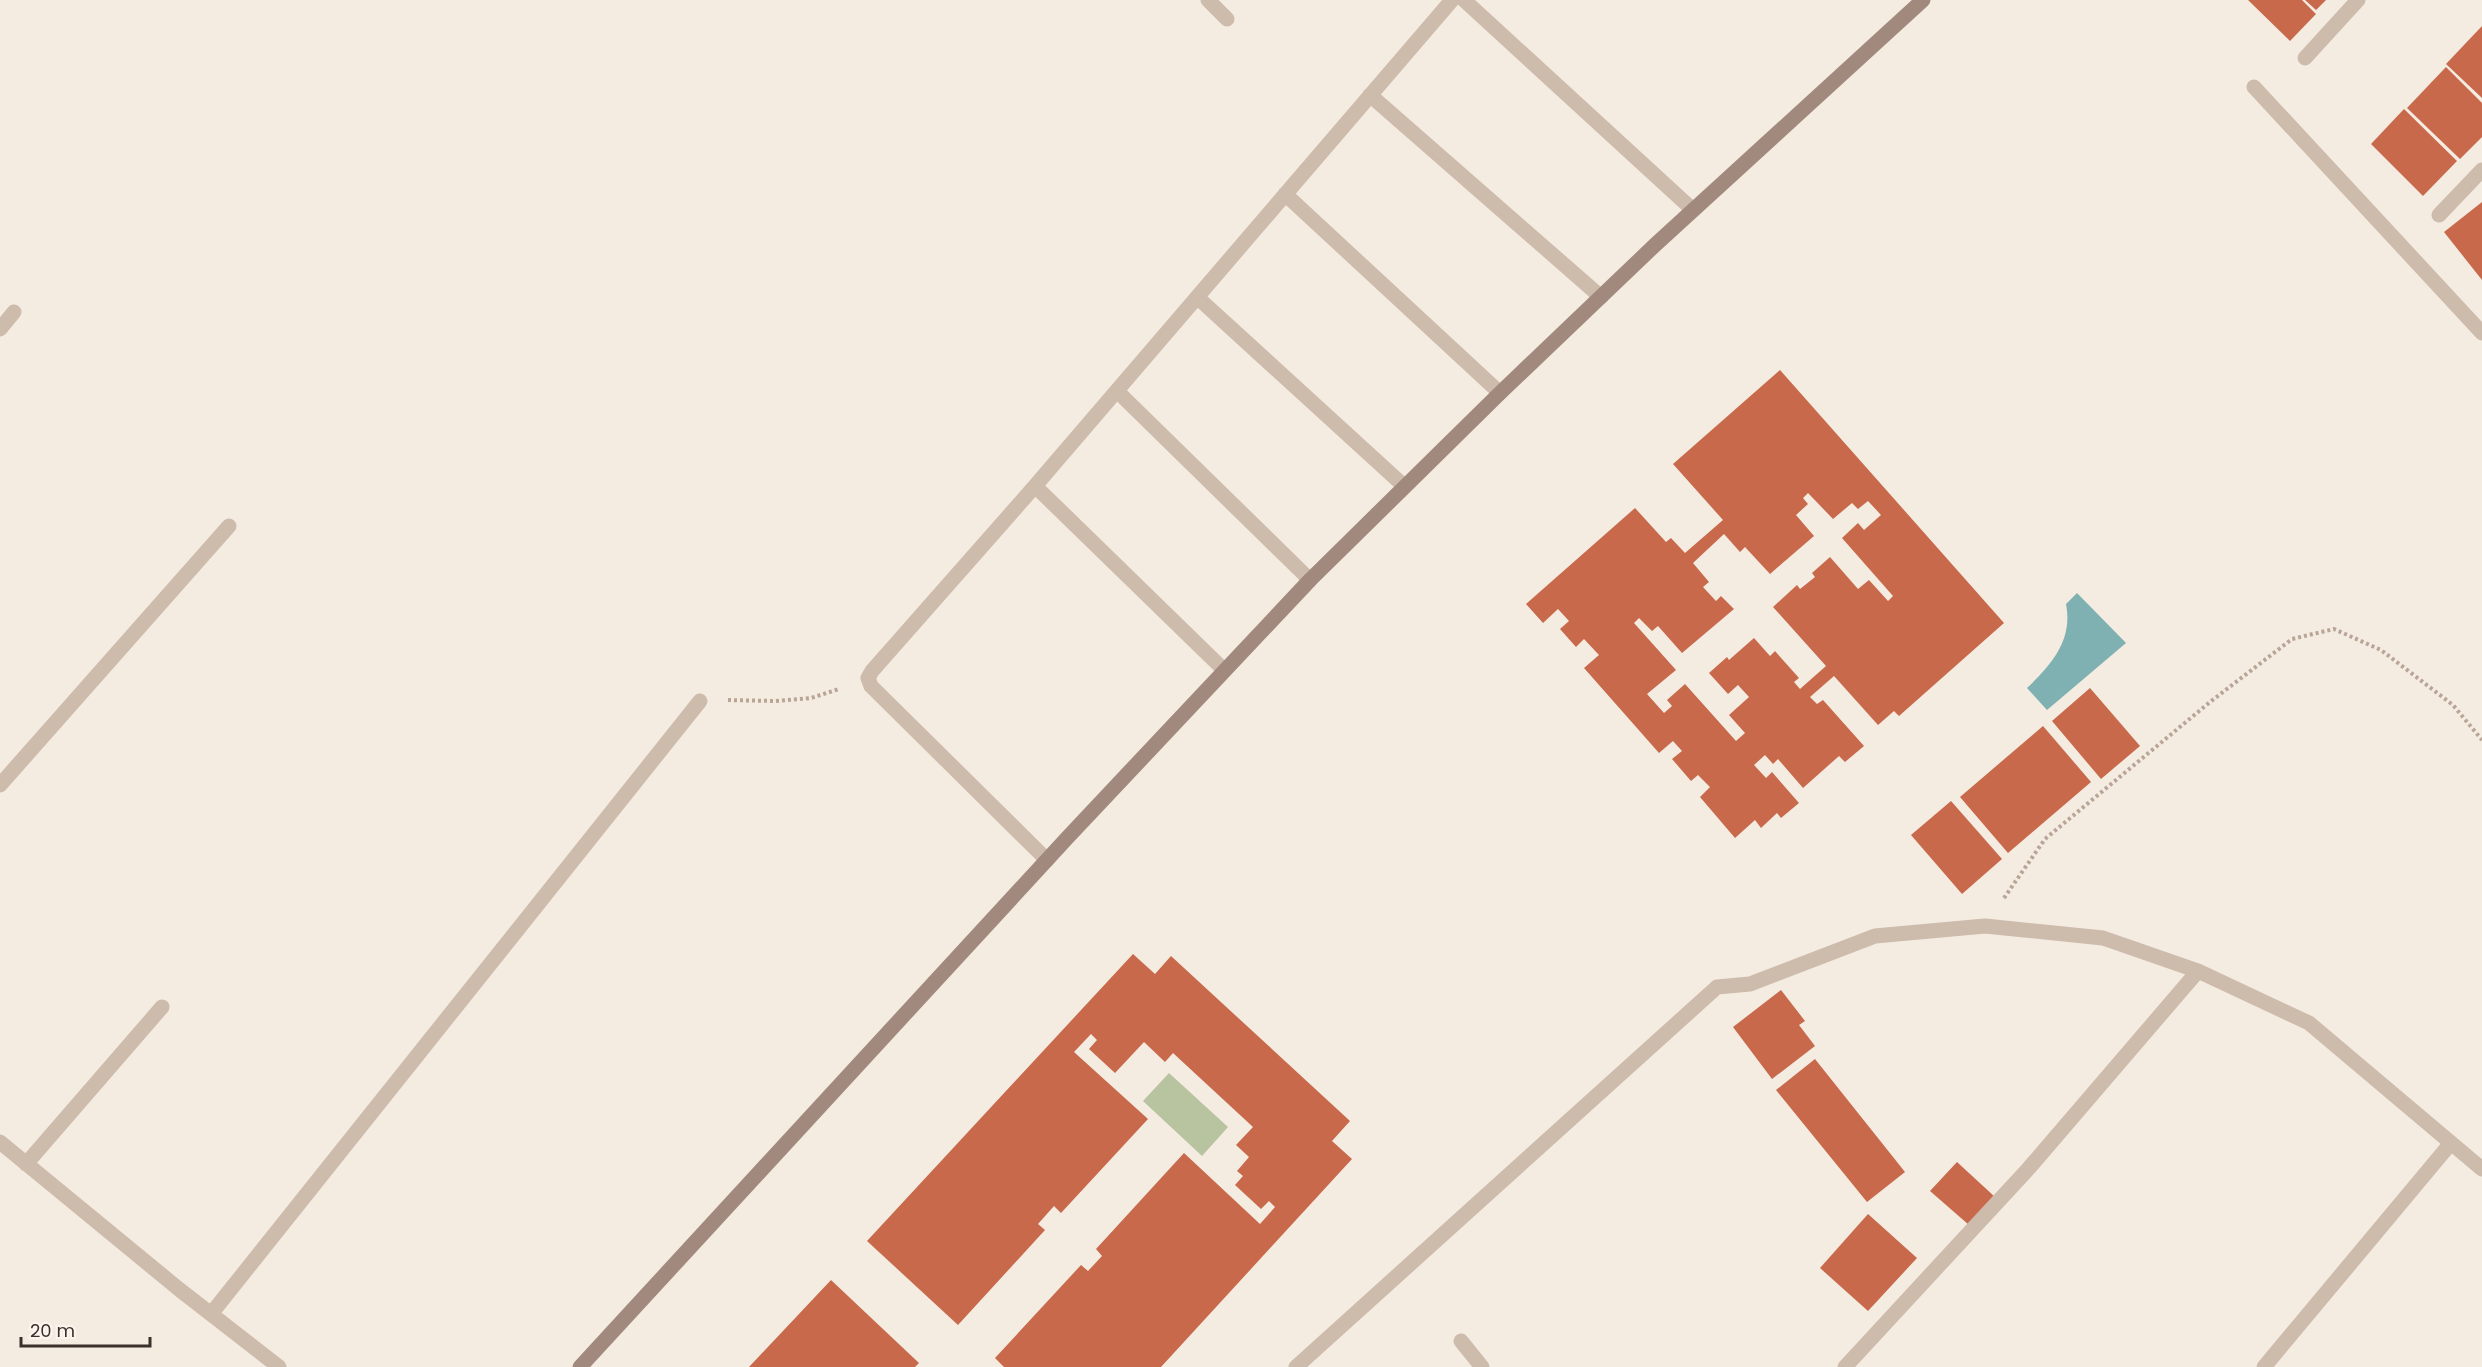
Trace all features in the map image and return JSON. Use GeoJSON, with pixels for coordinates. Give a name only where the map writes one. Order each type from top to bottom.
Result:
{"type":"FeatureCollection","features":[{"type":"Feature","properties":{"kind":"street"},"geometry":{"type":"LineString","coordinates":[[1208,0],[1227,19]]}},
{"type":"Feature","properties":{"kind":"street"},"geometry":{"type":"LineString","coordinates":[[1047,860],[872,686],[868,678],[1452,0]]}},
{"type":"Feature","properties":{"kind":"street"},"geometry":{"type":"LineString","coordinates":[[1464,0],[1693,210]]}},
{"type":"Feature","properties":{"kind":"street"},"geometry":{"type":"LineString","coordinates":[[580,1367],[1047,860],[1310,580],[1404,486],[1601,297],[1923,0]]}},
{"type":"Feature","properties":{"kind":"street"},"geometry":{"type":"LineString","coordinates":[[2305,58],[2358,0]]}},
{"type":"Feature","properties":{"kind":"street"},"geometry":{"type":"LineString","coordinates":[[2254,87],[2482,333]]}},
{"type":"Feature","properties":{"kind":"street"},"geometry":{"type":"LineString","coordinates":[[1370,95],[1601,297]]}},
{"type":"Feature","properties":{"kind":"street"},"geometry":{"type":"LineString","coordinates":[[2439,215],[2482,170]]}},
{"type":"Feature","properties":{"kind":"street"},"geometry":{"type":"LineString","coordinates":[[1284,194],[1500,393]]}},
{"type":"Feature","properties":{"kind":"street"},"geometry":{"type":"LineString","coordinates":[[1197,297],[1404,486]]}},
{"type":"Feature","properties":{"kind":"street"},"geometry":{"type":"LineString","coordinates":[[0,328],[14,312]]}},
{"type":"Feature","properties":{"kind":"street"},"geometry":{"type":"LineString","coordinates":[[1117,391],[1310,580]]}},
{"type":"Feature","properties":{"kind":"street"},"geometry":{"type":"LineString","coordinates":[[1035,486],[1224,670]]}},
{"type":"Feature","properties":{"kind":"street"},"geometry":{"type":"LineString","coordinates":[[0,785],[229,526]]}},
{"type":"Feature","properties":{"kind":"street"},"geometry":{"type":"LineString","coordinates":[[212,1314],[700,701]]}},
{"type":"Feature","properties":{"kind":"street"},"geometry":{"type":"LineString","coordinates":[[1301,1366],[1717,987],[1750,984],[1875,936],[1985,926],[2103,938],[2198,971],[2308,1023],[2482,1170]]}},
{"type":"Feature","properties":{"kind":"street"},"geometry":{"type":"LineString","coordinates":[[1845,1367],[2029,1168],[2198,971]]}},
{"type":"Feature","properties":{"kind":"street"},"geometry":{"type":"LineString","coordinates":[[26,1164],[162,1007]]}},
{"type":"Feature","properties":{"kind":"street"},"geometry":{"type":"LineString","coordinates":[[0,1142],[279,1367]]}},
{"type":"Feature","properties":{"kind":"street"},"geometry":{"type":"LineString","coordinates":[[2264,1367],[2451,1143]]}},
{"type":"Feature","properties":{"kind":"street"},"geometry":{"type":"LineString","coordinates":[[1461,1341],[1482,1367]]}},
{"type":"Feature","properties":{"kind":"path"},"geometry":{"type":"LineString","coordinates":[[1985,926],[2045,839],[2210,702],[2292,639],[2334,629],[2381,650],[2453,705],[2482,740]]}},
{"type":"Feature","properties":{"kind":"path"},"geometry":{"type":"LineString","coordinates":[[700,701],[775,701],[811,698],[868,678]]}},
{"type":"Feature","properties":{"kind":"green space"},"geometry":{"type":"Polygon","coordinates":[[[1169,1073],[1228,1127],[1202,1156],[1143,1101],[1169,1073]]]}},
{"type":"Feature","properties":{"kind":"water"},"geometry":{"type":"Polygon","coordinates":[[[2077,593],[2126,643],[2047,710],[2027,688],[2045,670],[2058,650],[2066,629],[2066,604],[2077,593]]]}},
{"type":"Feature","properties":{"kind":"building"},"geometry":{"type":"Polygon","coordinates":[[[2248,0],[2302,0],[2316,14],[2290,41],[2248,0]]]}},
{"type":"Feature","properties":{"kind":"building"},"geometry":{"type":"Polygon","coordinates":[[[2305,0],[2326,0],[2316,10],[2305,0]]]}},
{"type":"Feature","properties":{"kind":"building"},"geometry":{"type":"Polygon","coordinates":[[[2482,26],[2482,98],[2446,64],[2482,26]]]}},
{"type":"Feature","properties":{"kind":"building"},"geometry":{"type":"Polygon","coordinates":[[[2446,67],[2482,103],[2482,137],[2460,159],[2407,108],[2446,67]]]}},
{"type":"Feature","properties":{"kind":"building"},"geometry":{"type":"Polygon","coordinates":[[[2404,109],[2457,161],[2423,196],[2371,144],[2404,109]]]}},
{"type":"Feature","properties":{"kind":"building"},"geometry":{"type":"Polygon","coordinates":[[[2482,202],[2482,280],[2444,232],[2482,202]]]}},
{"type":"Feature","properties":{"kind":"building"},"geometry":{"type":"Polygon","coordinates":[[[1780,370],[2004,623],[1899,716],[1894,711],[1878,725],[1834,676],[1810,697],[1817,704],[1823,700],[1864,746],[1845,762],[1839,756],[1803,788],[1778,759],[1773,764],[1765,755],[1754,765],[1766,778],[1772,772],[1799,803],[1781,818],[1777,813],[1761,828],[1755,820],[1735,838],[1700,797],[1710,787],[1698,775],[1691,781],[1672,759],[1682,751],[1673,741],[1659,753],[1584,668],[1599,655],[1584,639],[1576,647],[1560,629],[1569,621],[1558,609],[1543,623],[1526,604],[1635,508],[1666,542],[1671,538],[1685,553],[1723,520],[1673,464],[1780,370]],[[1808,493],[1803,498],[1808,504],[1796,515],[1814,536],[1770,574],[1745,547],[1740,552],[1724,534],[1693,563],[1709,582],[1703,587],[1716,601],[1721,596],[1734,609],[1682,653],[1658,626],[1652,631],[1639,618],[1634,623],[1676,670],[1647,694],[1664,713],[1672,706],[1667,700],[1685,684],[1736,741],[1745,733],[1729,715],[1749,697],[1738,685],[1728,694],[1709,673],[1727,657],[1729,660],[1754,638],[1770,656],[1775,651],[1799,678],[1794,682],[1800,689],[1826,666],[1773,607],[1797,585],[1800,589],[1815,577],[1812,573],[1830,557],[1858,589],[1869,580],[1888,601],[1893,596],[1842,538],[1858,523],[1864,530],[1881,515],[1868,501],[1858,509],[1852,503],[1833,519],[1808,493]]]}},
{"type":"Feature","properties":{"kind":"building"},"geometry":{"type":"Polygon","coordinates":[[[2090,688],[2140,746],[2101,779],[2052,721],[2090,688]]]}},
{"type":"Feature","properties":{"kind":"building"},"geometry":{"type":"Polygon","coordinates":[[[2043,726],[2091,782],[2008,853],[1960,797],[2043,726]]]}},
{"type":"Feature","properties":{"kind":"building"},"geometry":{"type":"Polygon","coordinates":[[[1951,801],[2002,859],[1962,894],[1911,835],[1951,801]]]}},
{"type":"Feature","properties":{"kind":"building"},"geometry":{"type":"Polygon","coordinates":[[[1133,954],[1155,974],[1171,956],[1350,1121],[1332,1141],[1352,1159],[1161,1367],[1004,1367],[995,1358],[1081,1265],[1088,1271],[1102,1256],[1096,1249],[1184,1153],[1260,1224],[1275,1207],[1269,1201],[1261,1209],[1235,1185],[1243,1176],[1237,1171],[1249,1157],[1236,1145],[1253,1127],[1173,1053],[1165,1062],[1144,1042],[1115,1073],[1089,1049],[1097,1040],[1091,1034],[1074,1052],[1148,1119],[1061,1213],[1054,1206],[1038,1224],[1045,1230],[958,1325],[867,1241],[1133,954]]]}},
{"type":"Feature","properties":{"kind":"building"},"geometry":{"type":"Polygon","coordinates":[[[1781,990],[1805,1021],[1799,1025],[1815,1046],[1772,1079],[1733,1027],[1781,990]]]}},
{"type":"Feature","properties":{"kind":"building"},"geometry":{"type":"Polygon","coordinates":[[[1815,1059],[1905,1172],[1867,1202],[1776,1090],[1815,1059]]]}},
{"type":"Feature","properties":{"kind":"building"},"geometry":{"type":"Polygon","coordinates":[[[1957,1162],[1995,1197],[1969,1225],[1930,1191],[1957,1162]]]}},
{"type":"Feature","properties":{"kind":"building"},"geometry":{"type":"Polygon","coordinates":[[[1868,1214],[1917,1258],[1868,1311],[1820,1268],[1868,1214]]]}},
{"type":"Feature","properties":{"kind":"building"},"geometry":{"type":"Polygon","coordinates":[[[831,1280],[919,1363],[915,1367],[749,1367],[831,1280]]]}}]}
